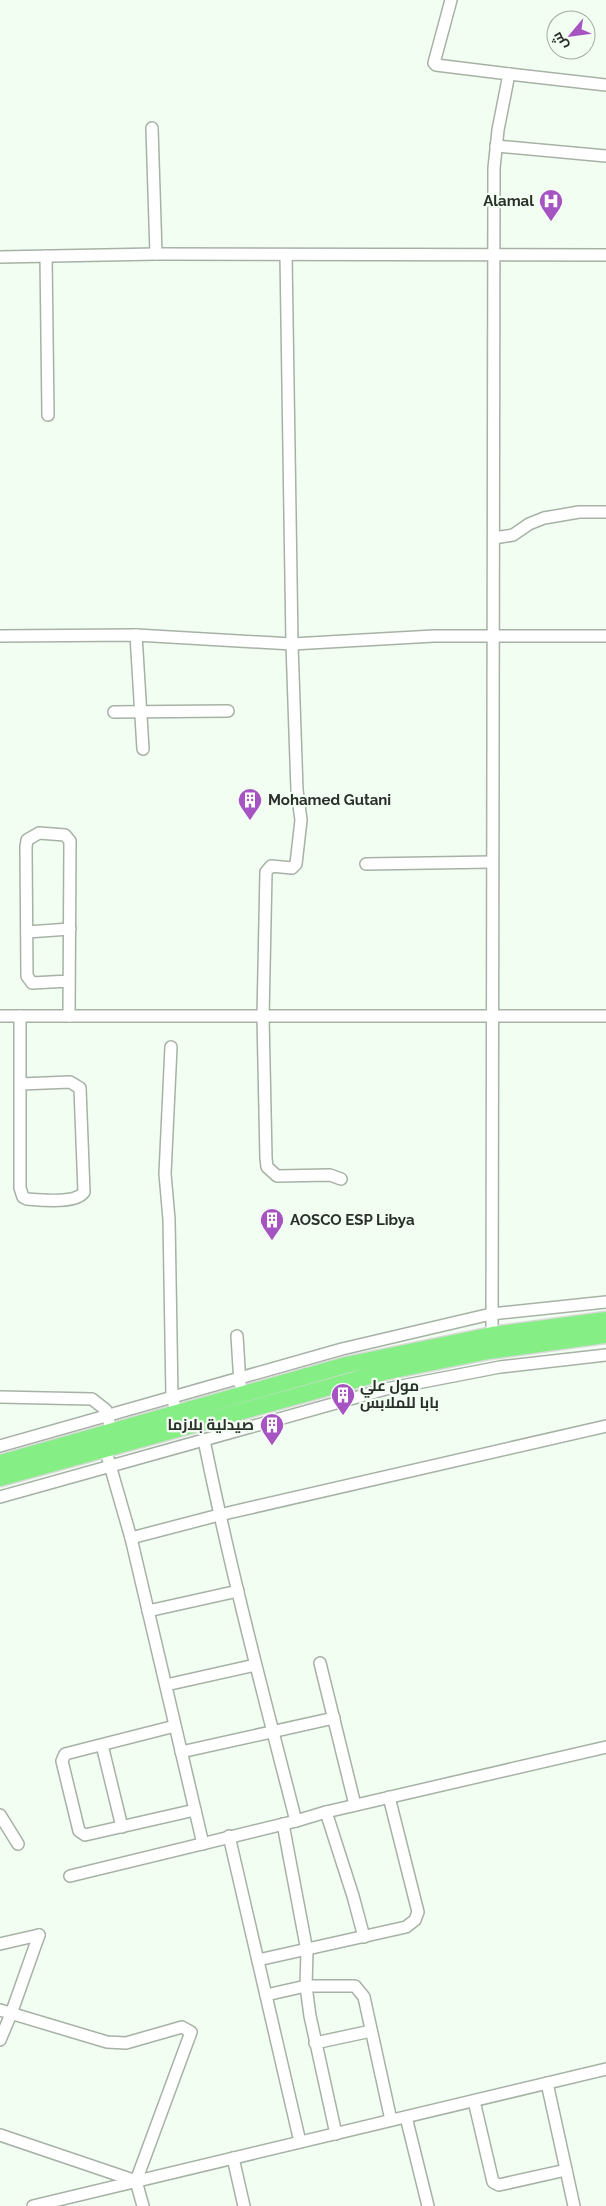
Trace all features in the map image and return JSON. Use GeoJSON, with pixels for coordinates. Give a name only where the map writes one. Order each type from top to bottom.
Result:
{"type":"FeatureCollection","features":[{"type":"Feature","properties":{"kind":"highway"},"geometry":{"type":"LineString","coordinates":[[0,1478],[105,1448],[241,1403],[300,1378],[346,1365],[492,1335],[606,1320]]}},
{"type":"Feature","properties":{"kind":"highway"},"geometry":{"type":"LineString","coordinates":[[0,1463],[110,1422],[241,1403],[418,1364],[489,1351],[606,1335]]}},
{"type":"Feature","properties":{"kind":"street"},"geometry":{"type":"LineString","coordinates":[[452,0],[434,63],[436,66],[606,85]]}},
{"type":"Feature","properties":{"kind":"street"},"geometry":{"type":"LineString","coordinates":[[492,1335],[494,168],[509,74]]}},
{"type":"Feature","properties":{"kind":"street"},"geometry":{"type":"LineString","coordinates":[[152,128],[156,254]]}},
{"type":"Feature","properties":{"kind":"street"},"geometry":{"type":"LineString","coordinates":[[496,146],[606,156]]}},
{"type":"Feature","properties":{"kind":"street"},"geometry":{"type":"LineString","coordinates":[[0,256],[156,254],[286,256],[606,255]]}},
{"type":"Feature","properties":{"kind":"street"},"geometry":{"type":"LineString","coordinates":[[46,256],[48,415]]}},
{"type":"Feature","properties":{"kind":"street"},"geometry":{"type":"LineString","coordinates":[[286,256],[292,644],[297,790],[301,820],[296,864],[292,868],[271,866],[266,872],[263,1017],[268,1167],[276,1176],[330,1175],[341,1179]]}},
{"type":"Feature","properties":{"kind":"street"},"geometry":{"type":"LineString","coordinates":[[494,538],[508,536],[544,518],[580,512],[606,512]]}},
{"type":"Feature","properties":{"kind":"street"},"geometry":{"type":"LineString","coordinates":[[136,635],[143,748]]}},
{"type":"Feature","properties":{"kind":"street"},"geometry":{"type":"LineString","coordinates":[[0,636],[136,635],[292,644],[434,636],[492,638],[606,636]]}},
{"type":"Feature","properties":{"kind":"street"},"geometry":{"type":"LineString","coordinates":[[114,712],[228,710]]}},
{"type":"Feature","properties":{"kind":"street"},"geometry":{"type":"LineString","coordinates":[[69,981],[32,983],[29,980],[26,847],[27,840],[39,834],[57,833],[69,838],[70,929],[69,1016]]}},
{"type":"Feature","properties":{"kind":"street"},"geometry":{"type":"LineString","coordinates":[[366,864],[492,862]]}},
{"type":"Feature","properties":{"kind":"street"},"geometry":{"type":"LineString","coordinates":[[27,932],[70,929]]}},
{"type":"Feature","properties":{"kind":"street"},"geometry":{"type":"LineString","coordinates":[[0,1016],[492,1018],[606,1016]]}},
{"type":"Feature","properties":{"kind":"street"},"geometry":{"type":"LineString","coordinates":[[20,1016],[20,1084],[20,1188],[23,1197],[36,1200],[80,1197],[84,1192],[80,1088],[70,1082],[20,1084]]}},
{"type":"Feature","properties":{"kind":"street"},"geometry":{"type":"LineString","coordinates":[[171,1047],[165,1174],[169,1219],[172,1397],[176,1413]]}},
{"type":"Feature","properties":{"kind":"street"},"geometry":{"type":"LineString","coordinates":[[0,1446],[110,1422],[172,1397],[342,1349],[491,1314],[606,1302]]}},
{"type":"Feature","properties":{"kind":"street"},"geometry":{"type":"LineString","coordinates":[[237,1336],[238,1378],[244,1429]]}},
{"type":"Feature","properties":{"kind":"street"},"geometry":{"type":"LineString","coordinates":[[342,1349],[346,1365]]}},
{"type":"Feature","properties":{"kind":"street"},"geometry":{"type":"LineString","coordinates":[[0,1497],[386,1389],[445,1376],[606,1354]]}},
{"type":"Feature","properties":{"kind":"street"},"geometry":{"type":"LineString","coordinates":[[296,1362],[300,1378]]}},
{"type":"Feature","properties":{"kind":"street"},"geometry":{"type":"LineString","coordinates":[[0,1397],[92,1399],[97,1401],[110,1422]]}},
{"type":"Feature","properties":{"kind":"street"},"geometry":{"type":"LineString","coordinates":[[131,1538],[219,1515],[606,1426]]}},
{"type":"Feature","properties":{"kind":"street"},"geometry":{"type":"LineString","coordinates":[[204,1440],[219,1515],[255,1665],[296,1821]]}},
{"type":"Feature","properties":{"kind":"street"},"geometry":{"type":"LineString","coordinates":[[105,1448],[131,1538],[203,1844]]}},
{"type":"Feature","properties":{"kind":"street"},"geometry":{"type":"LineString","coordinates":[[148,1611],[238,1591]]}},
{"type":"Feature","properties":{"kind":"street"},"geometry":{"type":"LineString","coordinates":[[320,1663],[355,1805]]}},
{"type":"Feature","properties":{"kind":"street"},"geometry":{"type":"LineString","coordinates":[[166,1685],[255,1665]]}},
{"type":"Feature","properties":{"kind":"street"},"geometry":{"type":"LineString","coordinates":[[181,1752],[334,1718]]}},
{"type":"Feature","properties":{"kind":"street"},"geometry":{"type":"LineString","coordinates":[[175,1726],[65,1754],[62,1761],[79,1831],[82,1834],[85,1835],[195,1810]]}},
{"type":"Feature","properties":{"kind":"street"},"geometry":{"type":"LineString","coordinates":[[102,1745],[122,1827]]}},
{"type":"Feature","properties":{"kind":"street"},"geometry":{"type":"LineString","coordinates":[[70,1876],[355,1805],[606,1747]]}},
{"type":"Feature","properties":{"kind":"street"},"geometry":{"type":"LineString","coordinates":[[258,1960],[307,1951],[406,1928],[415,1920],[418,1912],[389,1797]]}},
{"type":"Feature","properties":{"kind":"street"},"geometry":{"type":"LineString","coordinates":[[326,1812],[364,1937]]}},
{"type":"Feature","properties":{"kind":"street"},"geometry":{"type":"LineString","coordinates":[[0,1815],[18,1844]]}},
{"type":"Feature","properties":{"kind":"street"},"geometry":{"type":"LineString","coordinates":[[283,1824],[307,1951],[306,1986],[316,2043],[336,2134]]}},
{"type":"Feature","properties":{"kind":"street"},"geometry":{"type":"LineString","coordinates":[[229,1836],[300,2142]]}},
{"type":"Feature","properties":{"kind":"street"},"geometry":{"type":"LineString","coordinates":[[0,1944],[40,1935],[12,2014],[0,2040]]}},
{"type":"Feature","properties":{"kind":"street"},"geometry":{"type":"LineString","coordinates":[[266,1995],[306,1986],[355,1986],[358,1988],[364,1997],[392,2120]]}},
{"type":"Feature","properties":{"kind":"street"},"geometry":{"type":"LineString","coordinates":[[0,2010],[106,2042],[126,2043],[182,2028],[191,2032],[136,2181],[143,2206]]}},
{"type":"Feature","properties":{"kind":"street"},"geometry":{"type":"LineString","coordinates":[[316,2043],[371,2031]]}},
{"type":"Feature","properties":{"kind":"street"},"geometry":{"type":"LineString","coordinates":[[33,2206],[606,2069]]}},
{"type":"Feature","properties":{"kind":"street"},"geometry":{"type":"LineString","coordinates":[[547,2083],[574,2206]]}},
{"type":"Feature","properties":{"kind":"street"},"geometry":{"type":"LineString","coordinates":[[474,2101],[493,2182],[498,2185],[566,2170]]}},
{"type":"Feature","properties":{"kind":"street"},"geometry":{"type":"LineString","coordinates":[[406,2117],[428,2206]]}},
{"type":"Feature","properties":{"kind":"street"},"geometry":{"type":"LineString","coordinates":[[0,2135],[136,2181]]}},
{"type":"Feature","properties":{"kind":"street"},"geometry":{"type":"LineString","coordinates":[[233,2158],[244,2206]]}},
{"type":"Feature","properties":{"kind":"place","name":"Alamal"},"geometry":{"type":"Point","coordinates":[551,222]}},
{"type":"Feature","properties":{"kind":"place","name":"Mohamed Gutani"},"geometry":{"type":"Point","coordinates":[250,821]}},
{"type":"Feature","properties":{"kind":"place","name":"AOSCO ESP Libya"},"geometry":{"type":"Point","coordinates":[272,1241]}},
{"type":"Feature","properties":{"kind":"place","name":"مول علي بابا للملابس"},"geometry":{"type":"Point","coordinates":[343,1416]}},
{"type":"Feature","properties":{"kind":"place","name":"صيدلية بلازما"},"geometry":{"type":"Point","coordinates":[272,1446]}}]}
